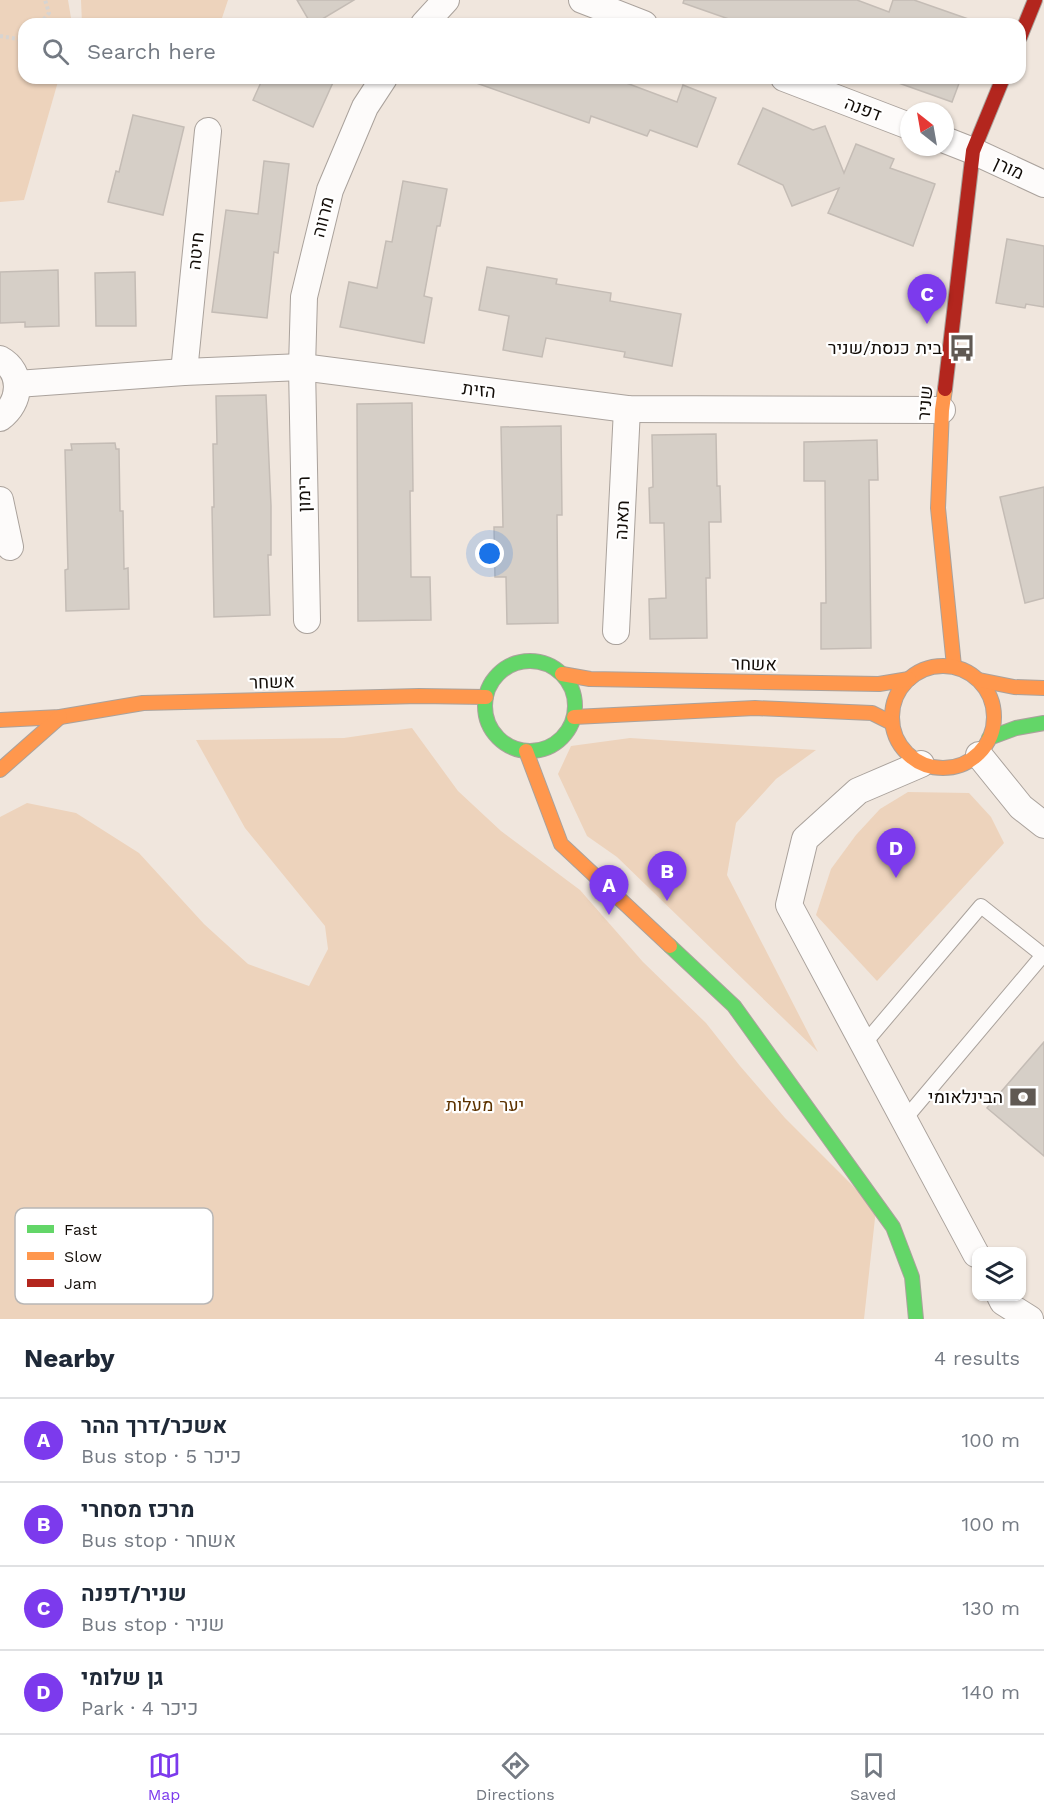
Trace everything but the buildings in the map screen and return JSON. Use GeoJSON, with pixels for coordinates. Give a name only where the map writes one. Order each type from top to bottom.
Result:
{"type":"FeatureCollection","features":[{"type":"Feature","properties":{"kind":"main road"},"geometry":{"type":"LineString","coordinates":[[1026,22],[1035,0]]}},
{"type":"Feature","properties":{"kind":"main road","name":"שניר"},"geometry":{"type":"LineString","coordinates":[[954,666],[938,508],[942,410],[973,151],[1001,84]]}},
{"type":"Feature","properties":{"kind":"main road"},"geometry":{"type":"LineString","coordinates":[[524,662],[537,662],[550,666],[562,674],[574,693],[576,705],[574,717],[566,734],[551,746],[526,751],[512,748],[499,739],[490,727],[486,713],[486,697],[499,674],[511,666],[524,662]]}},
{"type":"Feature","properties":{"kind":"main road"},"geometry":{"type":"LineString","coordinates":[[984,746],[996,719],[995,707],[991,695],[980,680],[965,670],[954,666],[937,665],[922,670],[899,690],[893,706],[892,723],[897,740],[907,754],[921,764],[941,769],[962,765],[984,746],[1016,728],[1044,723]]}},
{"type":"Feature","properties":{"kind":"main road","name":"אשחר"},"geometry":{"type":"LineString","coordinates":[[562,674],[590,679],[856,684],[879,684],[909,679]]}},
{"type":"Feature","properties":{"kind":"main road"},"geometry":{"type":"LineString","coordinates":[[980,680],[1014,687],[1044,688]]}},
{"type":"Feature","properties":{"kind":"main road","name":"אשחר"},"geometry":{"type":"LineString","coordinates":[[0,720],[60,717],[143,703],[419,696],[486,697]]}},
{"type":"Feature","properties":{"kind":"main road"},"geometry":{"type":"LineString","coordinates":[[574,717],[755,708],[872,713],[892,723]]}},
{"type":"Feature","properties":{"kind":"main road"},"geometry":{"type":"LineString","coordinates":[[0,770],[60,717]]}},
{"type":"Feature","properties":{"kind":"main road"},"geometry":{"type":"LineString","coordinates":[[526,751],[561,844],[734,1006],[894,1227],[912,1277],[916,1319]]}},
{"type":"Feature","properties":{"kind":"street"},"geometry":{"type":"LineString","coordinates":[[430,18],[446,0]]}},
{"type":"Feature","properties":{"kind":"street"},"geometry":{"type":"LineString","coordinates":[[582,0],[628,18]]}},
{"type":"Feature","properties":{"kind":"street","name":"מרווה"},"geometry":{"type":"LineString","coordinates":[[302,367],[304,297],[330,190],[365,107],[380,84]]}},
{"type":"Feature","properties":{"kind":"street","name":"דפנה"},"geometry":{"type":"LineString","coordinates":[[800,84],[900,123]]}},
{"type":"Feature","properties":{"kind":"street","name":"חיטה"},"geometry":{"type":"LineString","coordinates":[[184,372],[208,130]]}},
{"type":"Feature","properties":{"kind":"street"},"geometry":{"type":"LineString","coordinates":[[954,144],[973,151]]}},
{"type":"Feature","properties":{"kind":"street","name":"מורן"},"geometry":{"type":"LineString","coordinates":[[973,151],[1044,184]]}},
{"type":"Feature","properties":{"kind":"street"},"geometry":{"type":"LineString","coordinates":[[0,359],[5,361],[13,371],[17,384],[14,403],[0,418]]}},
{"type":"Feature","properties":{"kind":"street","name":"הזית"},"geometry":{"type":"LineString","coordinates":[[17,384],[184,372],[302,367],[627,409],[942,410]]}},
{"type":"Feature","properties":{"kind":"street","name":"רימון"},"geometry":{"type":"LineString","coordinates":[[302,367],[306,620]]}},
{"type":"Feature","properties":{"kind":"street","name":"תאנה"},"geometry":{"type":"LineString","coordinates":[[616,631],[627,409]]}},
{"type":"Feature","properties":{"kind":"street"},"geometry":{"type":"LineString","coordinates":[[0,500],[10,547]]}},
{"type":"Feature","properties":{"kind":"street"},"geometry":{"type":"LineString","coordinates":[[984,746],[1021,807],[1044,825]]}},
{"type":"Feature","properties":{"kind":"street"},"geometry":{"type":"LineString","coordinates":[[921,764],[858,791],[805,838],[789,905],[972,1247]]}},
{"type":"Feature","properties":{"kind":"lane"},"geometry":{"type":"LineString","coordinates":[[864,1044],[981,906],[1043,956],[904,1120]]}},
{"type":"Feature","properties":{"kind":"path"},"geometry":{"type":"LineString","coordinates":[[45,0],[49,13],[45,18]]}},
{"type":"Feature","properties":{"kind":"path"},"geometry":{"type":"LineString","coordinates":[[0,36],[18,39]]}},
{"type":"Feature","properties":{"kind":"green space"},"geometry":{"type":"Polygon","coordinates":[[[0,0],[68,0],[71,18],[18,18],[18,84],[57,84],[24,200],[0,202],[0,0]]]}},
{"type":"Feature","properties":{"kind":"green space"},"geometry":{"type":"Polygon","coordinates":[[[81,0],[228,0],[222,18],[82,18],[81,0]]]}},
{"type":"Feature","properties":{"kind":"green space","name":"יער מעלות"},"geometry":{"type":"Polygon","coordinates":[[[412,728],[458,791],[501,831],[580,890],[643,962],[706,1023],[785,1118],[876,1209],[864,1319],[0,1319],[0,817],[27,803],[76,813],[139,853],[204,924],[248,964],[309,986],[328,949],[325,926],[245,828],[196,740],[344,738],[412,728]]]}},
{"type":"Feature","properties":{"kind":"green space"},"geometry":{"type":"Polygon","coordinates":[[[630,738],[816,750],[776,779],[736,823],[727,875],[818,1052],[617,857],[587,836],[558,774],[571,746],[630,738]]]}},
{"type":"Feature","properties":{"kind":"green space"},"geometry":{"type":"Polygon","coordinates":[[[908,792],[969,793],[991,817],[1004,843],[877,981],[816,915],[831,869],[856,835],[880,809],[908,792]]]}},
{"type":"Feature","properties":{"kind":"traffic: fast"},"geometry":{"type":"LineString","coordinates":[[530,661],[547,665],[562,674],[571,689],[575,706],[571,723],[562,738],[547,747],[530,751],[513,747],[498,738],[489,723],[485,706],[489,689],[498,674],[513,665],[530,661]]}},
{"type":"Feature","properties":{"kind":"traffic: fast"},"geometry":{"type":"LineString","coordinates":[[989,738],[1016,728],[1044,723]]}},
{"type":"Feature","properties":{"kind":"traffic: fast"},"geometry":{"type":"LineString","coordinates":[[670,946],[734,1006],[893,1227],[912,1277],[916,1319]]}},
{"type":"Feature","properties":{"kind":"traffic: slow"},"geometry":{"type":"LineString","coordinates":[[945,389],[938,508],[954,666]]}},
{"type":"Feature","properties":{"kind":"traffic: slow"},"geometry":{"type":"LineString","coordinates":[[943,666],[963,669],[972,674],[986,688],[991,697],[994,717],[991,737],[986,746],[972,760],[963,765],[943,768],[923,765],[914,760],[900,746],[895,737],[892,717],[895,697],[900,688],[914,674],[923,669],[943,666]]}},
{"type":"Feature","properties":{"kind":"traffic: slow"},"geometry":{"type":"LineString","coordinates":[[562,674],[590,679],[879,684],[909,679]]}},
{"type":"Feature","properties":{"kind":"traffic: slow"},"geometry":{"type":"LineString","coordinates":[[979,680],[1014,687],[1044,688]]}},
{"type":"Feature","properties":{"kind":"traffic: slow"},"geometry":{"type":"LineString","coordinates":[[0,720],[60,717],[143,703],[419,696],[486,697]]}},
{"type":"Feature","properties":{"kind":"traffic: slow"},"geometry":{"type":"LineString","coordinates":[[574,717],[755,708],[872,713],[892,723]]}},
{"type":"Feature","properties":{"kind":"traffic: slow"},"geometry":{"type":"LineString","coordinates":[[0,770],[60,717]]}},
{"type":"Feature","properties":{"kind":"traffic: slow"},"geometry":{"type":"LineString","coordinates":[[526,751],[561,844],[670,946]]}},
{"type":"Feature","properties":{"kind":"traffic: jam"},"geometry":{"type":"LineString","coordinates":[[1026,22],[1035,0]]}},
{"type":"Feature","properties":{"kind":"traffic: jam"},"geometry":{"type":"LineString","coordinates":[[945,389],[973,151],[1001,84]]}},
{"type":"Feature","properties":{"kind":"place","name":"שניר/דפנה"},"geometry":{"type":"Point","coordinates":[927,324]}},
{"type":"Feature","properties":{"kind":"place","name":"בית כנסת/שניר"},"geometry":{"type":"Point","coordinates":[962,348]}},
{"type":"Feature","properties":{"kind":"place","name":"גן שלומי"},"geometry":{"type":"Point","coordinates":[896,878]}},
{"type":"Feature","properties":{"kind":"place","name":"מרכז מסחרי"},"geometry":{"type":"Point","coordinates":[667,901]}},
{"type":"Feature","properties":{"kind":"place","name":"אשכר/דרך ההר"},"geometry":{"type":"Point","coordinates":[609,915]}},
{"type":"Feature","properties":{"kind":"place","name":"הבינלאומי"},"geometry":{"type":"Point","coordinates":[1023,1097]}}]}
